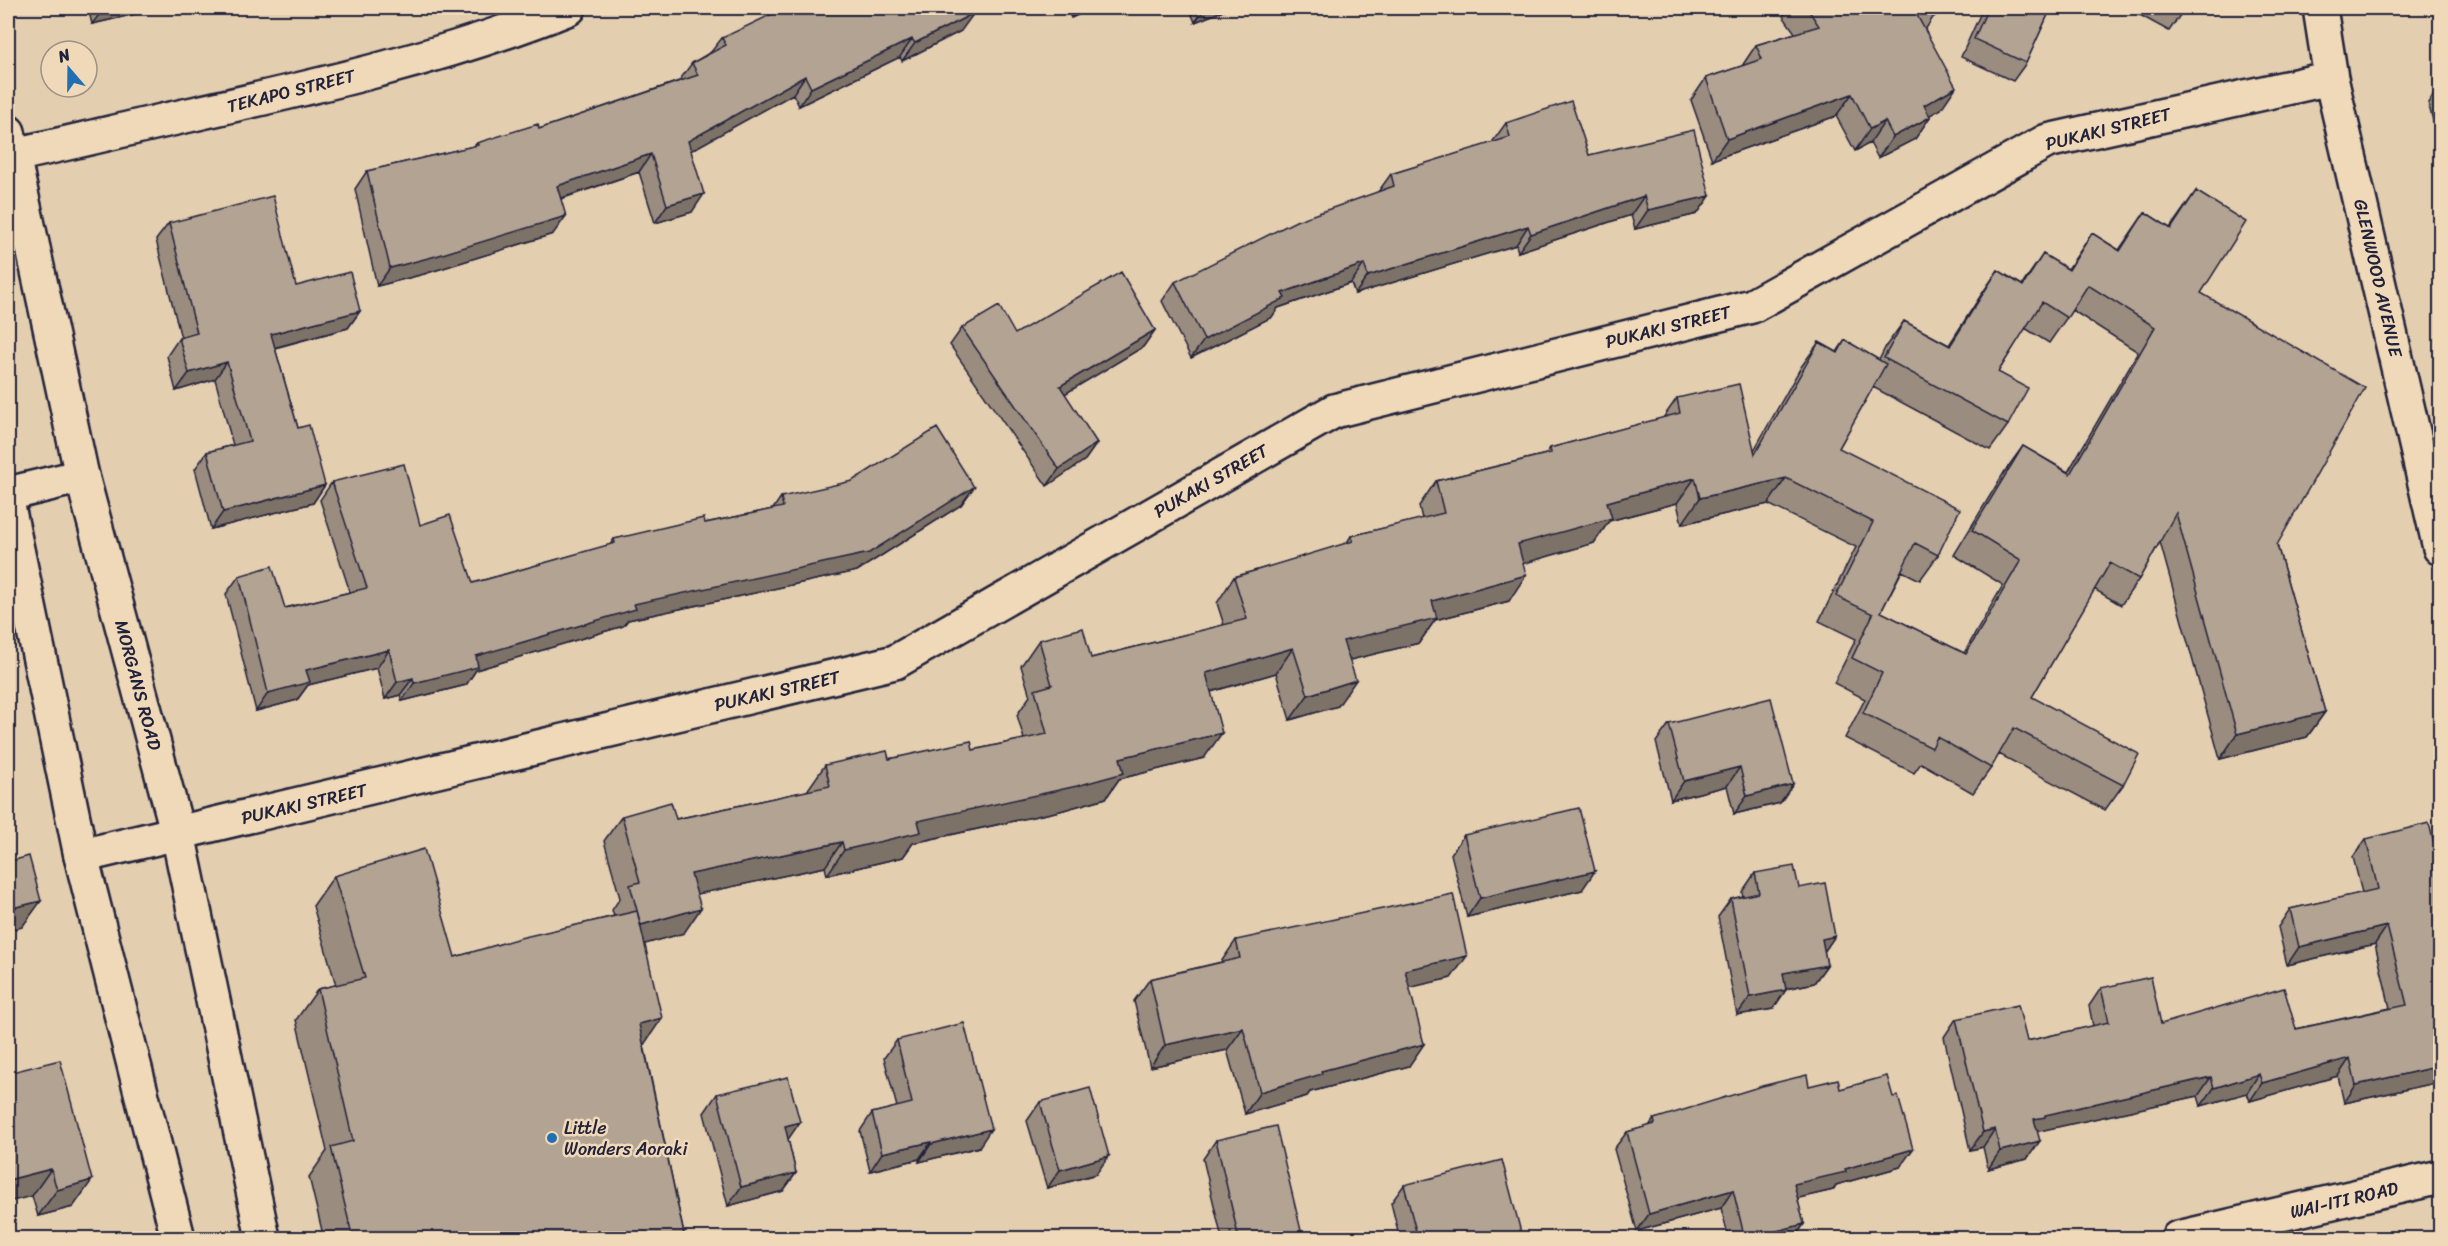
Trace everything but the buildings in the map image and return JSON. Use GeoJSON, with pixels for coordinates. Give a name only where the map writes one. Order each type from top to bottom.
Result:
{"type":"FeatureCollection","features":[{"type":"Feature","properties":{"kind":"street","name":"TEKAPO STREET"},"geometry":{"type":"LineString","coordinates":[[9,148],[266,98],[439,54],[509,32],[569,8]]}},
{"type":"Feature","properties":{"kind":"street","name":"GLENWOOD AVENUE"},"geometry":{"type":"LineString","coordinates":[[2320,8],[2331,78],[2440,548]]}},
{"type":"Feature","properties":{"kind":"street","name":"PUKAKI STREET"},"geometry":{"type":"LineString","coordinates":[[81,856],[895,662],[1334,411],[1752,306],[2047,141],[2331,78]]}},
{"type":"Feature","properties":{"kind":"street","name":"MORGANS ROAD"},"geometry":{"type":"LineString","coordinates":[[9,148],[81,476],[178,834],[263,1239]]}},
{"type":"Feature","properties":{"kind":"street"},"geometry":{"type":"LineString","coordinates":[[8,494],[81,476]]}},
{"type":"Feature","properties":{"kind":"street"},"geometry":{"type":"LineString","coordinates":[[8,506],[81,856],[178,1239]]}},
{"type":"Feature","properties":{"kind":"street","name":"WAI-ITI ROAD"},"geometry":{"type":"LineString","coordinates":[[2178,1239],[2440,1177]]}},
{"type":"Feature","properties":{"kind":"place","name":"Little Wonders Aoraki"},"geometry":{"type":"Point","coordinates":[552,1138]}}]}
